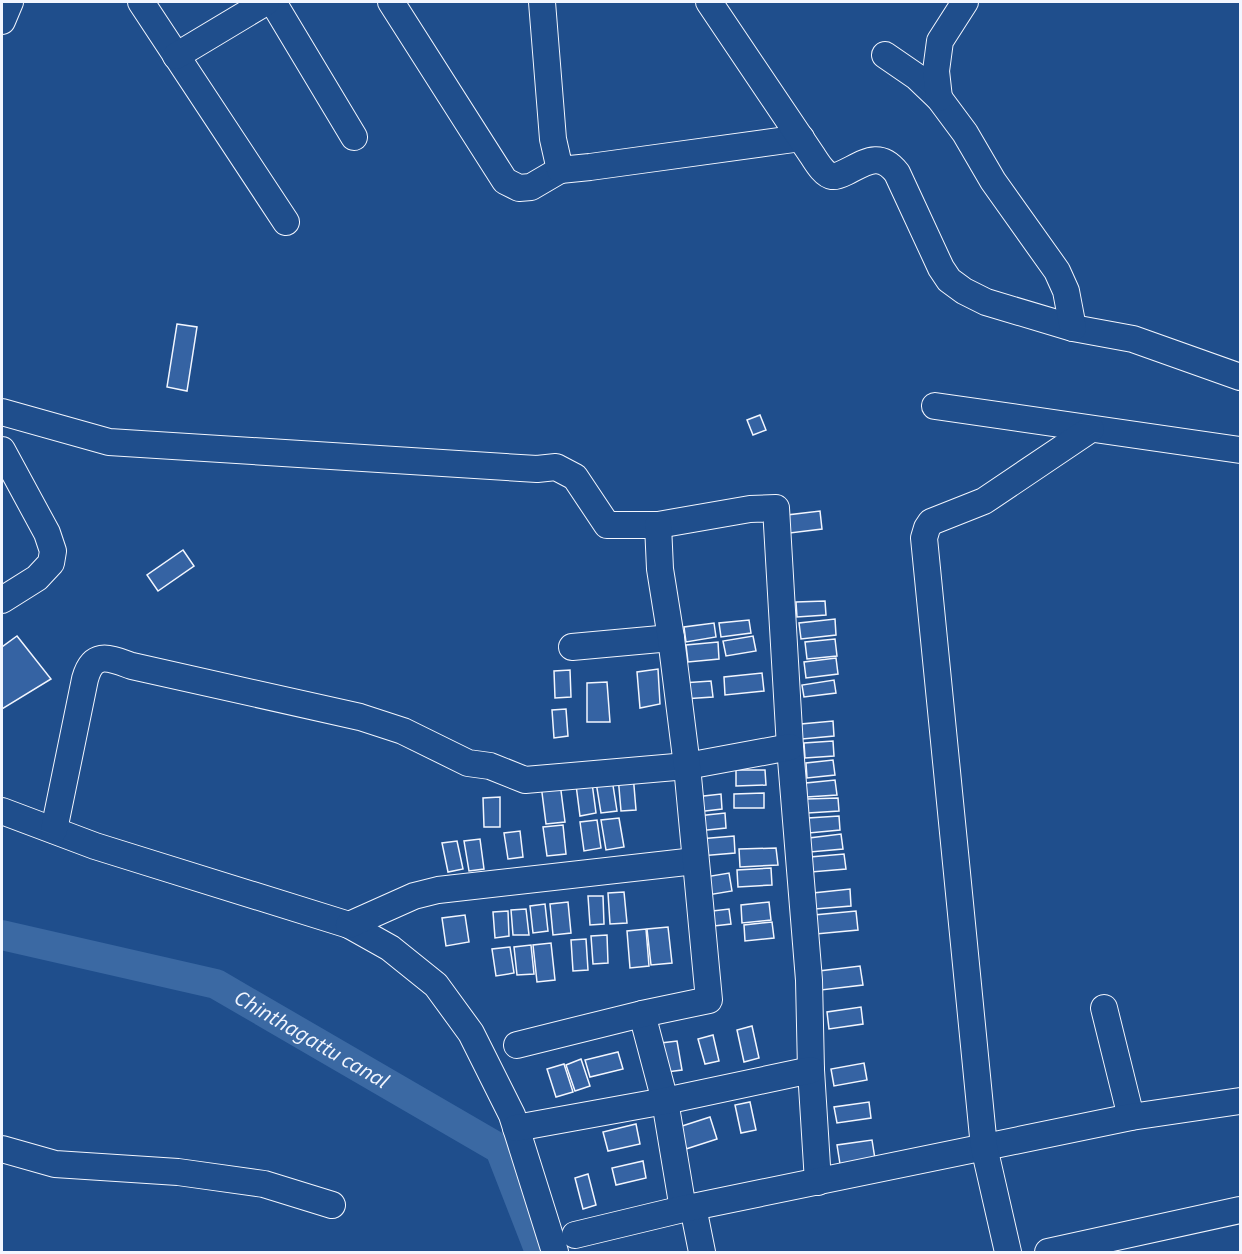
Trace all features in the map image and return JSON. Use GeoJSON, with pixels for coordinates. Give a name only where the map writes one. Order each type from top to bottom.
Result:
{"type":"FeatureCollection","features":[{"type":"Feature","properties":{"kind":"street"},"geometry":{"type":"LineString","coordinates":[[2,21],[10,2]]}},
{"type":"Feature","properties":{"kind":"street"},"geometry":{"type":"LineString","coordinates":[[141,2],[286,222]]}},
{"type":"Feature","properties":{"kind":"street"},"geometry":{"type":"LineString","coordinates":[[176,56],[266,2]]}},
{"type":"Feature","properties":{"kind":"street"},"geometry":{"type":"LineString","coordinates":[[273,2],[354,136]]}},
{"type":"Feature","properties":{"kind":"street"},"geometry":{"type":"LineString","coordinates":[[391,2],[505,181],[519,188],[531,187],[560,170],[801,138]]}},
{"type":"Feature","properties":{"kind":"street"},"geometry":{"type":"LineString","coordinates":[[542,2],[553,139],[560,170]]}},
{"type":"Feature","properties":{"kind":"street"},"geometry":{"type":"LineString","coordinates":[[709,2],[826,173],[832,176],[871,160],[882,160],[891,166],[897,173],[941,268],[949,280],[964,291],[986,302],[1073,328],[1133,339],[1240,377]]}},
{"type":"Feature","properties":{"kind":"street"},"geometry":{"type":"LineString","coordinates":[[939,98],[936,71],[940,41],[965,2]]}},
{"type":"Feature","properties":{"kind":"street"},"geometry":{"type":"LineString","coordinates":[[885,55],[917,77],[939,98],[965,133],[1010,206],[1057,271],[1066,291],[1073,328]]}},
{"type":"Feature","properties":{"kind":"street"},"geometry":{"type":"LineString","coordinates":[[935,406],[1240,450]]}},
{"type":"Feature","properties":{"kind":"street"},"geometry":{"type":"LineString","coordinates":[[2,412],[109,442],[525,468],[556,467],[575,477],[607,525],[658,525],[750,509],[776,508],[790,747],[809,980],[811,1070],[818,1182]]}},
{"type":"Feature","properties":{"kind":"street"},"geometry":{"type":"LineString","coordinates":[[1008,1252],[984,1147],[924,538],[927,528],[938,518],[984,501],[1091,429]]}},
{"type":"Feature","properties":{"kind":"street"},"geometry":{"type":"LineString","coordinates":[[2,450],[47,533],[53,551],[51,563],[37,578],[2,600]]}},
{"type":"Feature","properties":{"kind":"street"},"geometry":{"type":"LineString","coordinates":[[517,1045],[709,1000],[687,766],[660,569],[658,525]]}},
{"type":"Feature","properties":{"kind":"street"},"geometry":{"type":"LineString","coordinates":[[572,647],[671,638]]}},
{"type":"Feature","properties":{"kind":"street"},"geometry":{"type":"LineString","coordinates":[[54,830],[85,679],[88,668],[97,659],[109,658],[132,666],[360,717],[403,731],[468,762],[490,766],[525,780],[687,766],[790,747]]}},
{"type":"Feature","properties":{"kind":"street"},"geometry":{"type":"LineString","coordinates":[[2,811],[106,849],[349,925],[390,948],[436,984],[471,1033],[513,1115],[555,1252]]}},
{"type":"Feature","properties":{"kind":"street"},"geometry":{"type":"LineString","coordinates":[[349,925],[414,896],[438,890],[695,861]]}},
{"type":"Feature","properties":{"kind":"street"},"geometry":{"type":"LineString","coordinates":[[1104,1008],[1131,1117]]}},
{"type":"Feature","properties":{"kind":"street"},"geometry":{"type":"LineString","coordinates":[[642,1014],[665,1101],[688,1208],[702,1252]]}},
{"type":"Feature","properties":{"kind":"street"},"geometry":{"type":"LineString","coordinates":[[516,1128],[665,1101],[811,1070]]}},
{"type":"Feature","properties":{"kind":"street"},"geometry":{"type":"LineString","coordinates":[[575,1235],[688,1208],[1131,1117],[1240,1101]]}},
{"type":"Feature","properties":{"kind":"street"},"geometry":{"type":"LineString","coordinates":[[2,1149],[55,1164],[178,1172],[264,1184],[332,1205]]}},
{"type":"Feature","properties":{"kind":"street"},"geometry":{"type":"LineString","coordinates":[[1048,1252],[1240,1210]]}},
{"type":"Feature","properties":{"kind":"building"},"geometry":{"type":"Polygon","coordinates":[[[177,324],[197,327],[187,391],[167,387],[177,324]]]}},
{"type":"Feature","properties":{"kind":"building"},"geometry":{"type":"Polygon","coordinates":[[[760,415],[766,430],[753,435],[747,420],[760,415]]]}},
{"type":"Feature","properties":{"kind":"building"},"geometry":{"type":"Polygon","coordinates":[[[820,511],[822,529],[790,533],[787,515],[820,511]]]}},
{"type":"Feature","properties":{"kind":"building"},"geometry":{"type":"Polygon","coordinates":[[[183,550],[194,566],[158,591],[147,575],[183,550]]]}},
{"type":"Feature","properties":{"kind":"building"},"geometry":{"type":"Polygon","coordinates":[[[825,601],[826,615],[797,617],[796,602],[825,601]]]}},
{"type":"Feature","properties":{"kind":"building"},"geometry":{"type":"Polygon","coordinates":[[[835,619],[836,635],[801,639],[799,623],[835,619]]]}},
{"type":"Feature","properties":{"kind":"building"},"geometry":{"type":"Polygon","coordinates":[[[749,620],[751,633],[721,637],[719,623],[749,620]]]}},
{"type":"Feature","properties":{"kind":"building"},"geometry":{"type":"Polygon","coordinates":[[[714,623],[716,637],[686,642],[684,627],[714,623]]]}},
{"type":"Feature","properties":{"kind":"building"},"geometry":{"type":"Polygon","coordinates":[[[17,636],[51,679],[2,709],[2,647],[17,636]]]}},
{"type":"Feature","properties":{"kind":"building"},"geometry":{"type":"Polygon","coordinates":[[[753,636],[756,651],[726,656],[723,641],[753,636]]]}},
{"type":"Feature","properties":{"kind":"building"},"geometry":{"type":"Polygon","coordinates":[[[835,639],[837,656],[807,659],[805,642],[835,639]]]}},
{"type":"Feature","properties":{"kind":"building"},"geometry":{"type":"Polygon","coordinates":[[[718,642],[719,659],[688,662],[686,645],[718,642]]]}},
{"type":"Feature","properties":{"kind":"building"},"geometry":{"type":"Polygon","coordinates":[[[836,658],[838,674],[806,678],[804,662],[836,658]]]}},
{"type":"Feature","properties":{"kind":"building"},"geometry":{"type":"Polygon","coordinates":[[[658,669],[660,704],[640,708],[637,672],[658,669]]]}},
{"type":"Feature","properties":{"kind":"building"},"geometry":{"type":"Polygon","coordinates":[[[570,670],[571,697],[555,698],[554,671],[570,670]]]}},
{"type":"Feature","properties":{"kind":"building"},"geometry":{"type":"Polygon","coordinates":[[[762,673],[764,691],[725,695],[724,677],[762,673]]]}},
{"type":"Feature","properties":{"kind":"building"},"geometry":{"type":"Polygon","coordinates":[[[834,680],[836,693],[804,697],[802,685],[834,680]]]}},
{"type":"Feature","properties":{"kind":"building"},"geometry":{"type":"Polygon","coordinates":[[[711,681],[713,697],[683,699],[682,683],[711,681]]]}},
{"type":"Feature","properties":{"kind":"building"},"geometry":{"type":"Polygon","coordinates":[[[607,682],[610,722],[587,722],[587,683],[607,682]]]}},
{"type":"Feature","properties":{"kind":"building"},"geometry":{"type":"Polygon","coordinates":[[[566,709],[568,736],[554,738],[552,710],[566,709]]]}},
{"type":"Feature","properties":{"kind":"building"},"geometry":{"type":"Polygon","coordinates":[[[833,721],[834,736],[802,739],[801,724],[833,721]]]}},
{"type":"Feature","properties":{"kind":"building"},"geometry":{"type":"Polygon","coordinates":[[[833,741],[834,756],[805,758],[804,743],[833,741]]]}},
{"type":"Feature","properties":{"kind":"building"},"geometry":{"type":"Polygon","coordinates":[[[833,760],[835,775],[807,778],[806,763],[833,760]]]}},
{"type":"Feature","properties":{"kind":"building"},"geometry":{"type":"Polygon","coordinates":[[[736,770],[765,770],[766,785],[736,786],[736,770]]]}},
{"type":"Feature","properties":{"kind":"building"},"geometry":{"type":"Polygon","coordinates":[[[633,774],[636,810],[621,811],[618,776],[633,774]]]}},
{"type":"Feature","properties":{"kind":"building"},"geometry":{"type":"Polygon","coordinates":[[[612,779],[617,811],[601,813],[596,782],[612,779]]]}},
{"type":"Feature","properties":{"kind":"building"},"geometry":{"type":"Polygon","coordinates":[[[835,780],[837,795],[807,797],[806,783],[835,780]]]}},
{"type":"Feature","properties":{"kind":"building"},"geometry":{"type":"Polygon","coordinates":[[[560,783],[565,822],[546,824],[541,785],[560,783]]]}},
{"type":"Feature","properties":{"kind":"building"},"geometry":{"type":"Polygon","coordinates":[[[592,783],[596,813],[580,816],[576,785],[592,783]]]}},
{"type":"Feature","properties":{"kind":"building"},"geometry":{"type":"Polygon","coordinates":[[[764,793],[764,808],[734,808],[734,794],[764,793]]]}},
{"type":"Feature","properties":{"kind":"building"},"geometry":{"type":"Polygon","coordinates":[[[721,794],[722,809],[697,812],[695,797],[721,794]]]}},
{"type":"Feature","properties":{"kind":"building"},"geometry":{"type":"Polygon","coordinates":[[[500,797],[500,827],[484,827],[483,798],[500,797]]]}},
{"type":"Feature","properties":{"kind":"building"},"geometry":{"type":"Polygon","coordinates":[[[838,798],[839,811],[808,813],[807,799],[838,798]]]}},
{"type":"Feature","properties":{"kind":"building"},"geometry":{"type":"Polygon","coordinates":[[[725,813],[726,828],[698,831],[697,816],[725,813]]]}},
{"type":"Feature","properties":{"kind":"building"},"geometry":{"type":"Polygon","coordinates":[[[839,816],[840,830],[809,833],[808,818],[839,816]]]}},
{"type":"Feature","properties":{"kind":"building"},"geometry":{"type":"Polygon","coordinates":[[[619,818],[624,847],[606,850],[601,820],[619,818]]]}},
{"type":"Feature","properties":{"kind":"building"},"geometry":{"type":"Polygon","coordinates":[[[597,820],[601,848],[584,851],[580,822],[597,820]]]}},
{"type":"Feature","properties":{"kind":"building"},"geometry":{"type":"Polygon","coordinates":[[[563,825],[566,854],[547,856],[543,827],[563,825]]]}},
{"type":"Feature","properties":{"kind":"building"},"geometry":{"type":"Polygon","coordinates":[[[520,831],[523,857],[508,859],[504,833],[520,831]]]}},
{"type":"Feature","properties":{"kind":"building"},"geometry":{"type":"Polygon","coordinates":[[[841,834],[843,849],[810,852],[809,838],[841,834]]]}},
{"type":"Feature","properties":{"kind":"building"},"geometry":{"type":"Polygon","coordinates":[[[734,836],[735,853],[700,856],[699,839],[734,836]]]}},
{"type":"Feature","properties":{"kind":"building"},"geometry":{"type":"Polygon","coordinates":[[[480,839],[484,869],[469,871],[464,841],[480,839]]]}},
{"type":"Feature","properties":{"kind":"building"},"geometry":{"type":"Polygon","coordinates":[[[457,841],[463,869],[448,872],[442,843],[457,841]]]}},
{"type":"Feature","properties":{"kind":"building"},"geometry":{"type":"Polygon","coordinates":[[[776,848],[778,865],[740,867],[739,849],[776,848]]]}},
{"type":"Feature","properties":{"kind":"building"},"geometry":{"type":"Polygon","coordinates":[[[844,854],[846,869],[811,872],[810,857],[844,854]]]}},
{"type":"Feature","properties":{"kind":"building"},"geometry":{"type":"Polygon","coordinates":[[[771,868],[772,885],[738,887],[737,870],[771,868]]]}},
{"type":"Feature","properties":{"kind":"building"},"geometry":{"type":"Polygon","coordinates":[[[729,873],[732,891],[702,896],[699,878],[729,873]]]}},
{"type":"Feature","properties":{"kind":"building"},"geometry":{"type":"Polygon","coordinates":[[[850,889],[851,906],[815,909],[813,893],[850,889]]]}},
{"type":"Feature","properties":{"kind":"building"},"geometry":{"type":"Polygon","coordinates":[[[624,892],[627,923],[610,924],[608,893],[624,892]]]}},
{"type":"Feature","properties":{"kind":"building"},"geometry":{"type":"Polygon","coordinates":[[[588,896],[603,896],[604,924],[590,925],[588,896]]]}},
{"type":"Feature","properties":{"kind":"building"},"geometry":{"type":"Polygon","coordinates":[[[568,902],[571,933],[553,935],[550,904],[568,902]]]}},
{"type":"Feature","properties":{"kind":"building"},"geometry":{"type":"Polygon","coordinates":[[[769,902],[771,920],[742,923],[741,905],[769,902]]]}},
{"type":"Feature","properties":{"kind":"building"},"geometry":{"type":"Polygon","coordinates":[[[545,904],[548,931],[533,933],[530,906],[545,904]]]}},
{"type":"Feature","properties":{"kind":"building"},"geometry":{"type":"Polygon","coordinates":[[[526,909],[529,935],[513,935],[511,910],[526,909]]]}},
{"type":"Feature","properties":{"kind":"building"},"geometry":{"type":"Polygon","coordinates":[[[729,909],[731,924],[705,927],[704,912],[729,909]]]}},
{"type":"Feature","properties":{"kind":"building"},"geometry":{"type":"Polygon","coordinates":[[[508,911],[509,936],[495,938],[493,912],[508,911]]]}},
{"type":"Feature","properties":{"kind":"building"},"geometry":{"type":"Polygon","coordinates":[[[856,911],[858,930],[816,934],[814,915],[856,911]]]}},
{"type":"Feature","properties":{"kind":"building"},"geometry":{"type":"Polygon","coordinates":[[[465,915],[469,942],[446,946],[442,918],[465,915]]]}},
{"type":"Feature","properties":{"kind":"building"},"geometry":{"type":"Polygon","coordinates":[[[772,922],[774,938],[745,941],[744,925],[772,922]]]}},
{"type":"Feature","properties":{"kind":"building"},"geometry":{"type":"Polygon","coordinates":[[[668,927],[672,963],[651,965],[647,929],[668,927]]]}},
{"type":"Feature","properties":{"kind":"building"},"geometry":{"type":"Polygon","coordinates":[[[646,929],[649,966],[630,968],[627,931],[646,929]]]}},
{"type":"Feature","properties":{"kind":"building"},"geometry":{"type":"Polygon","coordinates":[[[607,935],[608,963],[593,964],[591,936],[607,935]]]}},
{"type":"Feature","properties":{"kind":"building"},"geometry":{"type":"Polygon","coordinates":[[[586,939],[588,970],[573,971],[571,940],[586,939]]]}},
{"type":"Feature","properties":{"kind":"building"},"geometry":{"type":"Polygon","coordinates":[[[551,943],[555,980],[537,982],[533,945],[551,943]]]}},
{"type":"Feature","properties":{"kind":"building"},"geometry":{"type":"Polygon","coordinates":[[[531,945],[534,974],[517,975],[514,947],[531,945]]]}},
{"type":"Feature","properties":{"kind":"building"},"geometry":{"type":"Polygon","coordinates":[[[510,947],[514,973],[496,976],[492,949],[510,947]]]}},
{"type":"Feature","properties":{"kind":"building"},"geometry":{"type":"Polygon","coordinates":[[[860,966],[863,985],[821,990],[819,971],[860,966]]]}},
{"type":"Feature","properties":{"kind":"building"},"geometry":{"type":"Polygon","coordinates":[[[861,1007],[863,1024],[829,1029],[827,1012],[861,1007]]]}},
{"type":"Feature","properties":{"kind":"building"},"geometry":{"type":"Polygon","coordinates":[[[752,1026],[759,1058],[744,1062],[737,1030],[752,1026]]]}},
{"type":"Feature","properties":{"kind":"building"},"geometry":{"type":"Polygon","coordinates":[[[713,1035],[719,1061],[705,1064],[698,1039],[713,1035]]]}},
{"type":"Feature","properties":{"kind":"building"},"geometry":{"type":"Polygon","coordinates":[[[677,1041],[682,1070],[667,1072],[661,1043],[677,1041]]]}},
{"type":"Feature","properties":{"kind":"building"},"geometry":{"type":"Polygon","coordinates":[[[618,1052],[623,1069],[590,1077],[585,1060],[618,1052]]]}},
{"type":"Feature","properties":{"kind":"building"},"geometry":{"type":"Polygon","coordinates":[[[581,1059],[590,1086],[575,1091],[566,1065],[581,1059]]]}},
{"type":"Feature","properties":{"kind":"building"},"geometry":{"type":"Polygon","coordinates":[[[864,1063],[867,1080],[834,1086],[831,1069],[864,1063]]]}},
{"type":"Feature","properties":{"kind":"building"},"geometry":{"type":"Polygon","coordinates":[[[564,1064],[573,1092],[556,1097],[547,1069],[564,1064]]]}},
{"type":"Feature","properties":{"kind":"building"},"geometry":{"type":"Polygon","coordinates":[[[750,1102],[756,1130],[741,1133],[735,1105],[750,1102]]]}},
{"type":"Feature","properties":{"kind":"building"},"geometry":{"type":"Polygon","coordinates":[[[869,1102],[871,1118],[837,1123],[834,1107],[869,1102]]]}},
{"type":"Feature","properties":{"kind":"building"},"geometry":{"type":"Polygon","coordinates":[[[710,1117],[717,1139],[686,1149],[679,1127],[710,1117]]]}},
{"type":"Feature","properties":{"kind":"building"},"geometry":{"type":"Polygon","coordinates":[[[636,1124],[640,1144],[608,1151],[603,1132],[636,1124]]]}},
{"type":"Feature","properties":{"kind":"building"},"geometry":{"type":"Polygon","coordinates":[[[872,1140],[875,1159],[840,1164],[837,1145],[872,1140]]]}},
{"type":"Feature","properties":{"kind":"building"},"geometry":{"type":"Polygon","coordinates":[[[643,1161],[646,1178],[616,1185],[612,1168],[643,1161]]]}},
{"type":"Feature","properties":{"kind":"building"},"geometry":{"type":"Polygon","coordinates":[[[588,1174],[596,1205],[583,1209],[575,1178],[588,1174]]]}},
{"type":"Feature","properties":{"kind":"waterway","name":"Chinthagattu canal"},"geometry":{"type":"LineString","coordinates":[[2,935],[216,984],[500,1149],[540,1252]]}}]}
